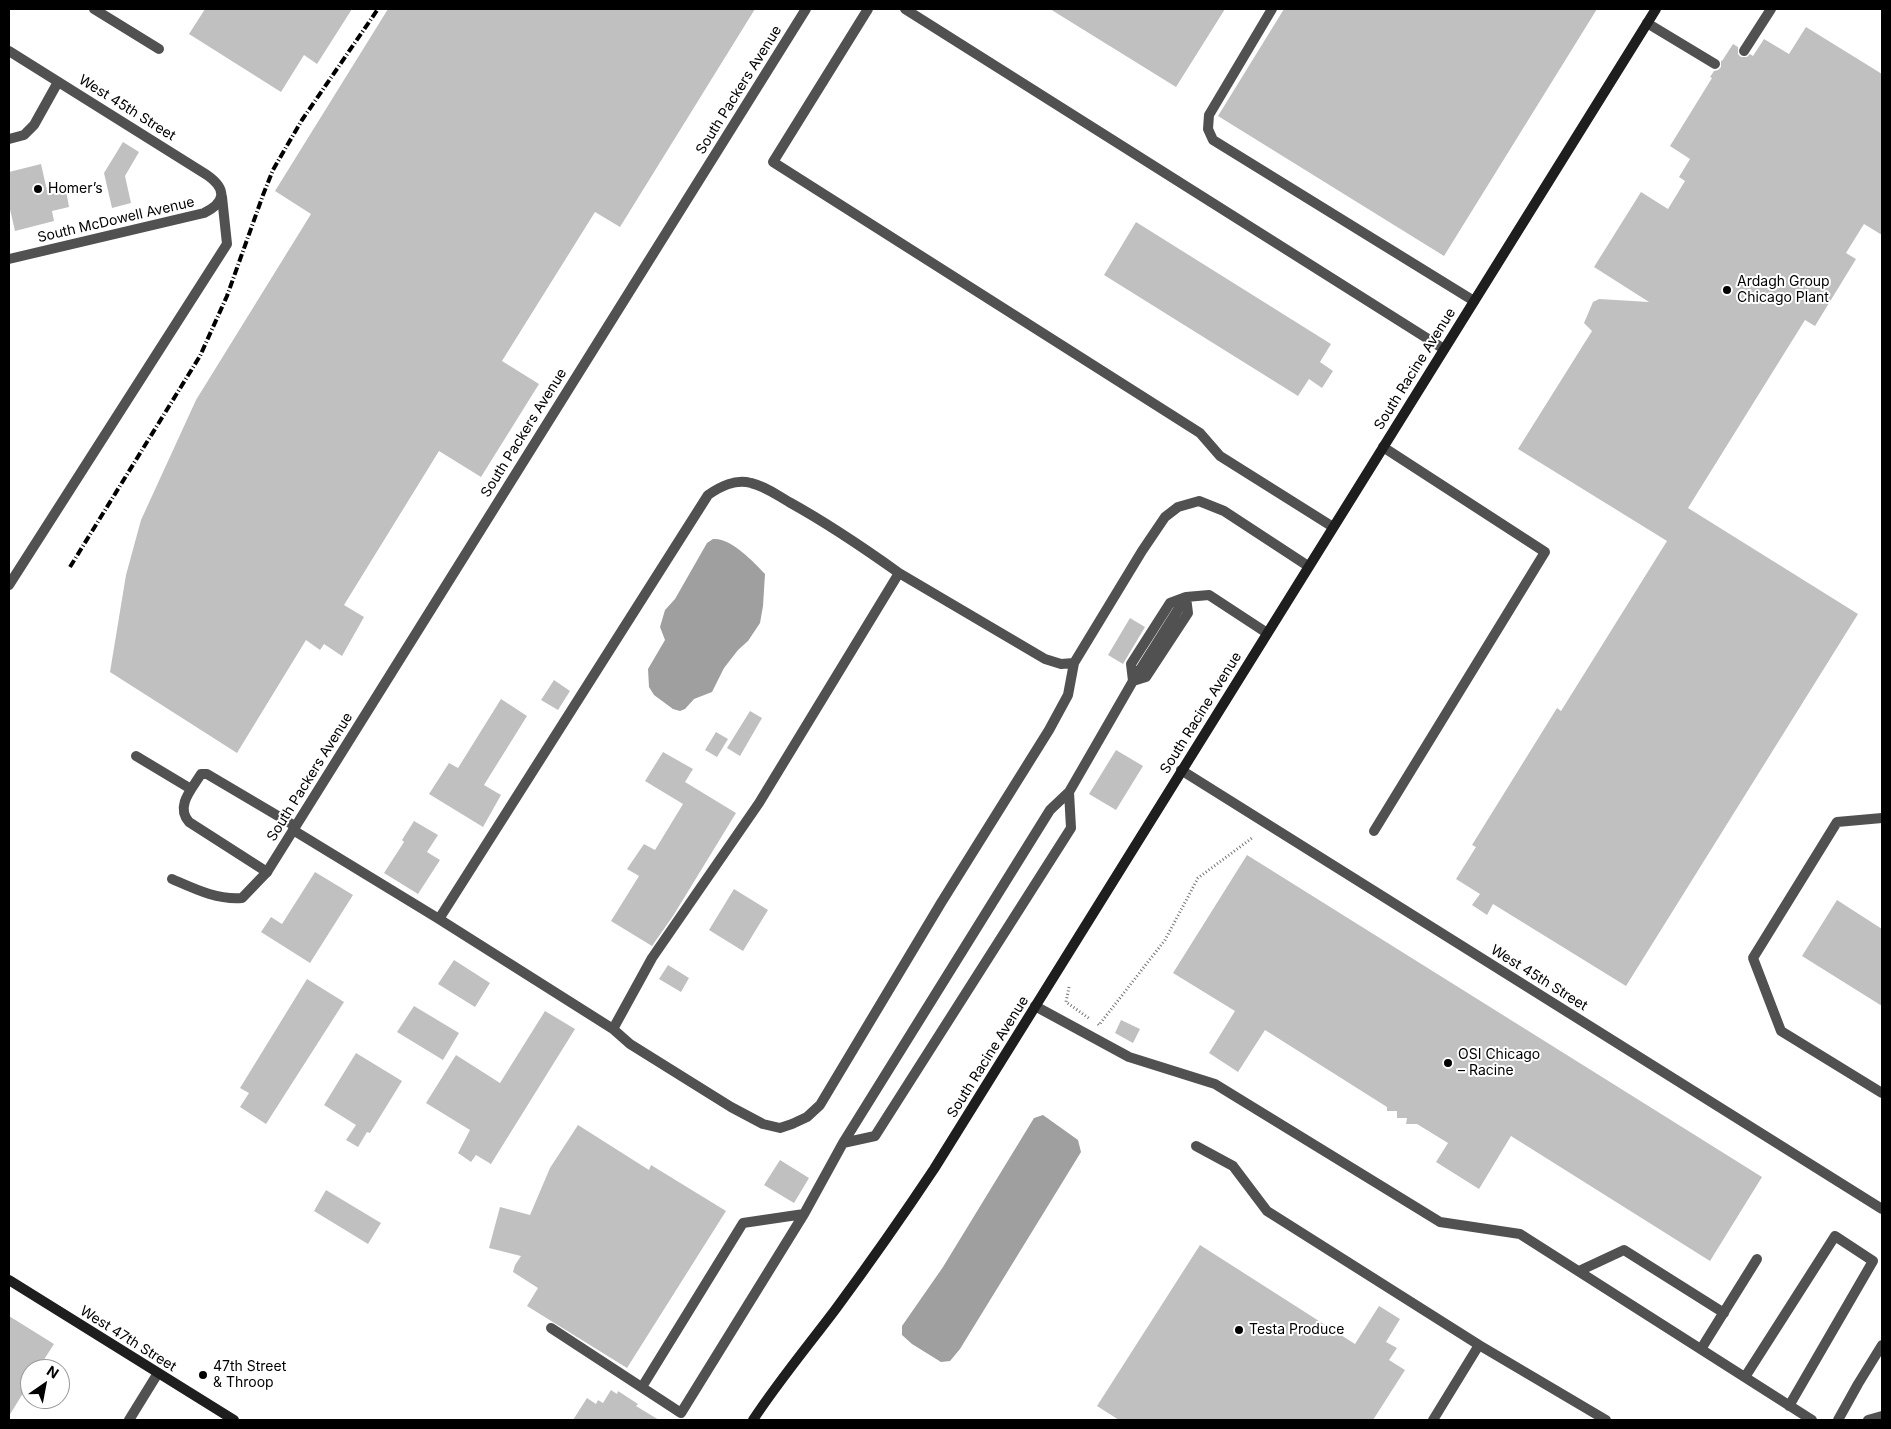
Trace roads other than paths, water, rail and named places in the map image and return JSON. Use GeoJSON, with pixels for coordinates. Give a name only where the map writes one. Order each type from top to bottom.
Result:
{"type":"FeatureCollection","features":[{"type":"Feature","properties":{"kind":"street"},"geometry":{"type":"LineString","coordinates":[[94,9],[159,49]]}},
{"type":"Feature","properties":{"kind":"street","name":"South Packers Avenue"},"geometry":{"type":"LineString","coordinates":[[172,879],[198,891],[227,899],[242,898],[267,872],[806,9]]}},
{"type":"Feature","properties":{"kind":"street"},"geometry":{"type":"LineString","coordinates":[[868,9],[773,162],[1200,433],[1220,456],[1332,528]]}},
{"type":"Feature","properties":{"kind":"street"},"geometry":{"type":"LineString","coordinates":[[905,9],[1444,349]]}},
{"type":"Feature","properties":{"kind":"street"},"geometry":{"type":"LineString","coordinates":[[1272,9],[1209,115],[1208,128],[1213,140],[1474,301]]}},
{"type":"Feature","properties":{"kind":"street","name":"South Racine Avenue"},"geometry":{"type":"LineString","coordinates":[[753,1420],[775,1387],[885,1242],[934,1169],[1656,9]]}},
{"type":"Feature","properties":{"kind":"street"},"geometry":{"type":"LineString","coordinates":[[1744,51],[1771,9]]}},
{"type":"Feature","properties":{"kind":"street"},"geometry":{"type":"LineString","coordinates":[[1647,23],[1715,64]]}},
{"type":"Feature","properties":{"kind":"street","name":"West 45th Street"},"geometry":{"type":"LineString","coordinates":[[9,51],[215,180],[221,188],[222,197]]}},
{"type":"Feature","properties":{"kind":"street"},"geometry":{"type":"LineString","coordinates":[[9,139],[24,135],[34,125],[58,82]]}},
{"type":"Feature","properties":{"kind":"street"},"geometry":{"type":"LineString","coordinates":[[9,585],[228,244],[222,197]]}},
{"type":"Feature","properties":{"kind":"street","name":"South McDowell Avenue"},"geometry":{"type":"LineString","coordinates":[[9,259],[204,213],[219,204],[222,197]]}},
{"type":"Feature","properties":{"kind":"street"},"geometry":{"type":"LineString","coordinates":[[1374,831],[1545,552],[1383,447]]}},
{"type":"Feature","properties":{"kind":"street"},"geometry":{"type":"LineString","coordinates":[[438,920],[708,496],[722,486],[750,482],[762,486],[806,512],[899,573],[1045,659],[1062,664],[1074,664]]}},
{"type":"Feature","properties":{"kind":"street"},"geometry":{"type":"LineString","coordinates":[[267,872],[185,818],[182,808],[201,774],[207,774],[294,828],[613,1029],[630,1044],[731,1107],[764,1124],[780,1128],[808,1117],[820,1104],[940,903],[1049,730],[1068,695],[1074,664],[1142,551],[1165,517],[1178,507],[1199,501],[1224,510],[1308,566]]}},
{"type":"Feature","properties":{"kind":"street"},"geometry":{"type":"LineString","coordinates":[[613,1029],[652,958],[759,803],[899,573]]}},
{"type":"Feature","properties":{"kind":"street"},"geometry":{"type":"LineString","coordinates":[[551,1328],[681,1413],[804,1214],[843,1143],[1050,810],[1069,792],[1133,681],[1131,664],[1170,603],[1186,598],[1209,595],[1267,633]]}},
{"type":"Feature","properties":{"kind":"street"},"geometry":{"type":"LineString","coordinates":[[1133,681],[1146,677],[1188,613],[1186,598]]}},
{"type":"Feature","properties":{"kind":"street"},"geometry":{"type":"LineString","coordinates":[[136,756],[191,789]]}},
{"type":"Feature","properties":{"kind":"street","name":"West 45th Street"},"geometry":{"type":"LineString","coordinates":[[1181,770],[1882,1209]]}},
{"type":"Feature","properties":{"kind":"street"},"geometry":{"type":"LineString","coordinates":[[843,1143],[875,1136],[1071,828],[1069,792]]}},
{"type":"Feature","properties":{"kind":"street"},"geometry":{"type":"LineString","coordinates":[[1882,818],[1837,822],[1753,958],[1781,1031],[1882,1093]]}},
{"type":"Feature","properties":{"kind":"street"},"geometry":{"type":"LineString","coordinates":[[1035,1006],[1129,1057],[1215,1084],[1440,1222],[1520,1234],[1812,1420]]}},
{"type":"Feature","properties":{"kind":"street"},"geometry":{"type":"LineString","coordinates":[[1196,1146],[1233,1166],[1268,1211],[1479,1345],[1606,1420]]}},
{"type":"Feature","properties":{"kind":"street"},"geometry":{"type":"LineString","coordinates":[[642,1387],[743,1223],[804,1214]]}},
{"type":"Feature","properties":{"kind":"street"},"geometry":{"type":"LineString","coordinates":[[1745,1377],[1835,1236],[1866,1256],[1873,1261],[1789,1406]]}},
{"type":"Feature","properties":{"kind":"street"},"geometry":{"type":"LineString","coordinates":[[1579,1271],[1624,1250],[1724,1313]]}},
{"type":"Feature","properties":{"kind":"street"},"geometry":{"type":"LineString","coordinates":[[1701,1349],[1757,1260]]}},
{"type":"Feature","properties":{"kind":"street","name":"West 47th Street"},"geometry":{"type":"LineString","coordinates":[[9,1280],[234,1420]]}},
{"type":"Feature","properties":{"kind":"street"},"geometry":{"type":"LineString","coordinates":[[1433,1420],[1479,1345]]}},
{"type":"Feature","properties":{"kind":"street"},"geometry":{"type":"LineString","coordinates":[[1838,1420],[1882,1346]]}},
{"type":"Feature","properties":{"kind":"street"},"geometry":{"type":"LineString","coordinates":[[128,1420],[158,1373]]}},
{"type":"Feature","properties":{"kind":"street"},"geometry":{"type":"LineString","coordinates":[[1868,1420],[1882,1416]]}},
{"type":"Feature","properties":{"kind":"railway"},"geometry":{"type":"LineString","coordinates":[[70,567],[200,356],[227,296],[273,170],[302,120],[378,9]]}},
{"type":"Feature","properties":{"kind":"place","name":"Homer’s"},"geometry":{"type":"Point","coordinates":[38,189]}},
{"type":"Feature","properties":{"kind":"place","name":"Ardagh Group Chicago Plant"},"geometry":{"type":"Point","coordinates":[1727,290]}},
{"type":"Feature","properties":{"kind":"place","name":"OSI Chicago – Racine"},"geometry":{"type":"Point","coordinates":[1448,1063]}},
{"type":"Feature","properties":{"kind":"place","name":"Testa Produce"},"geometry":{"type":"Point","coordinates":[1239,1330]}},
{"type":"Feature","properties":{"kind":"place","name":"47th Street & Throop"},"geometry":{"type":"Point","coordinates":[203,1375]}}]}
